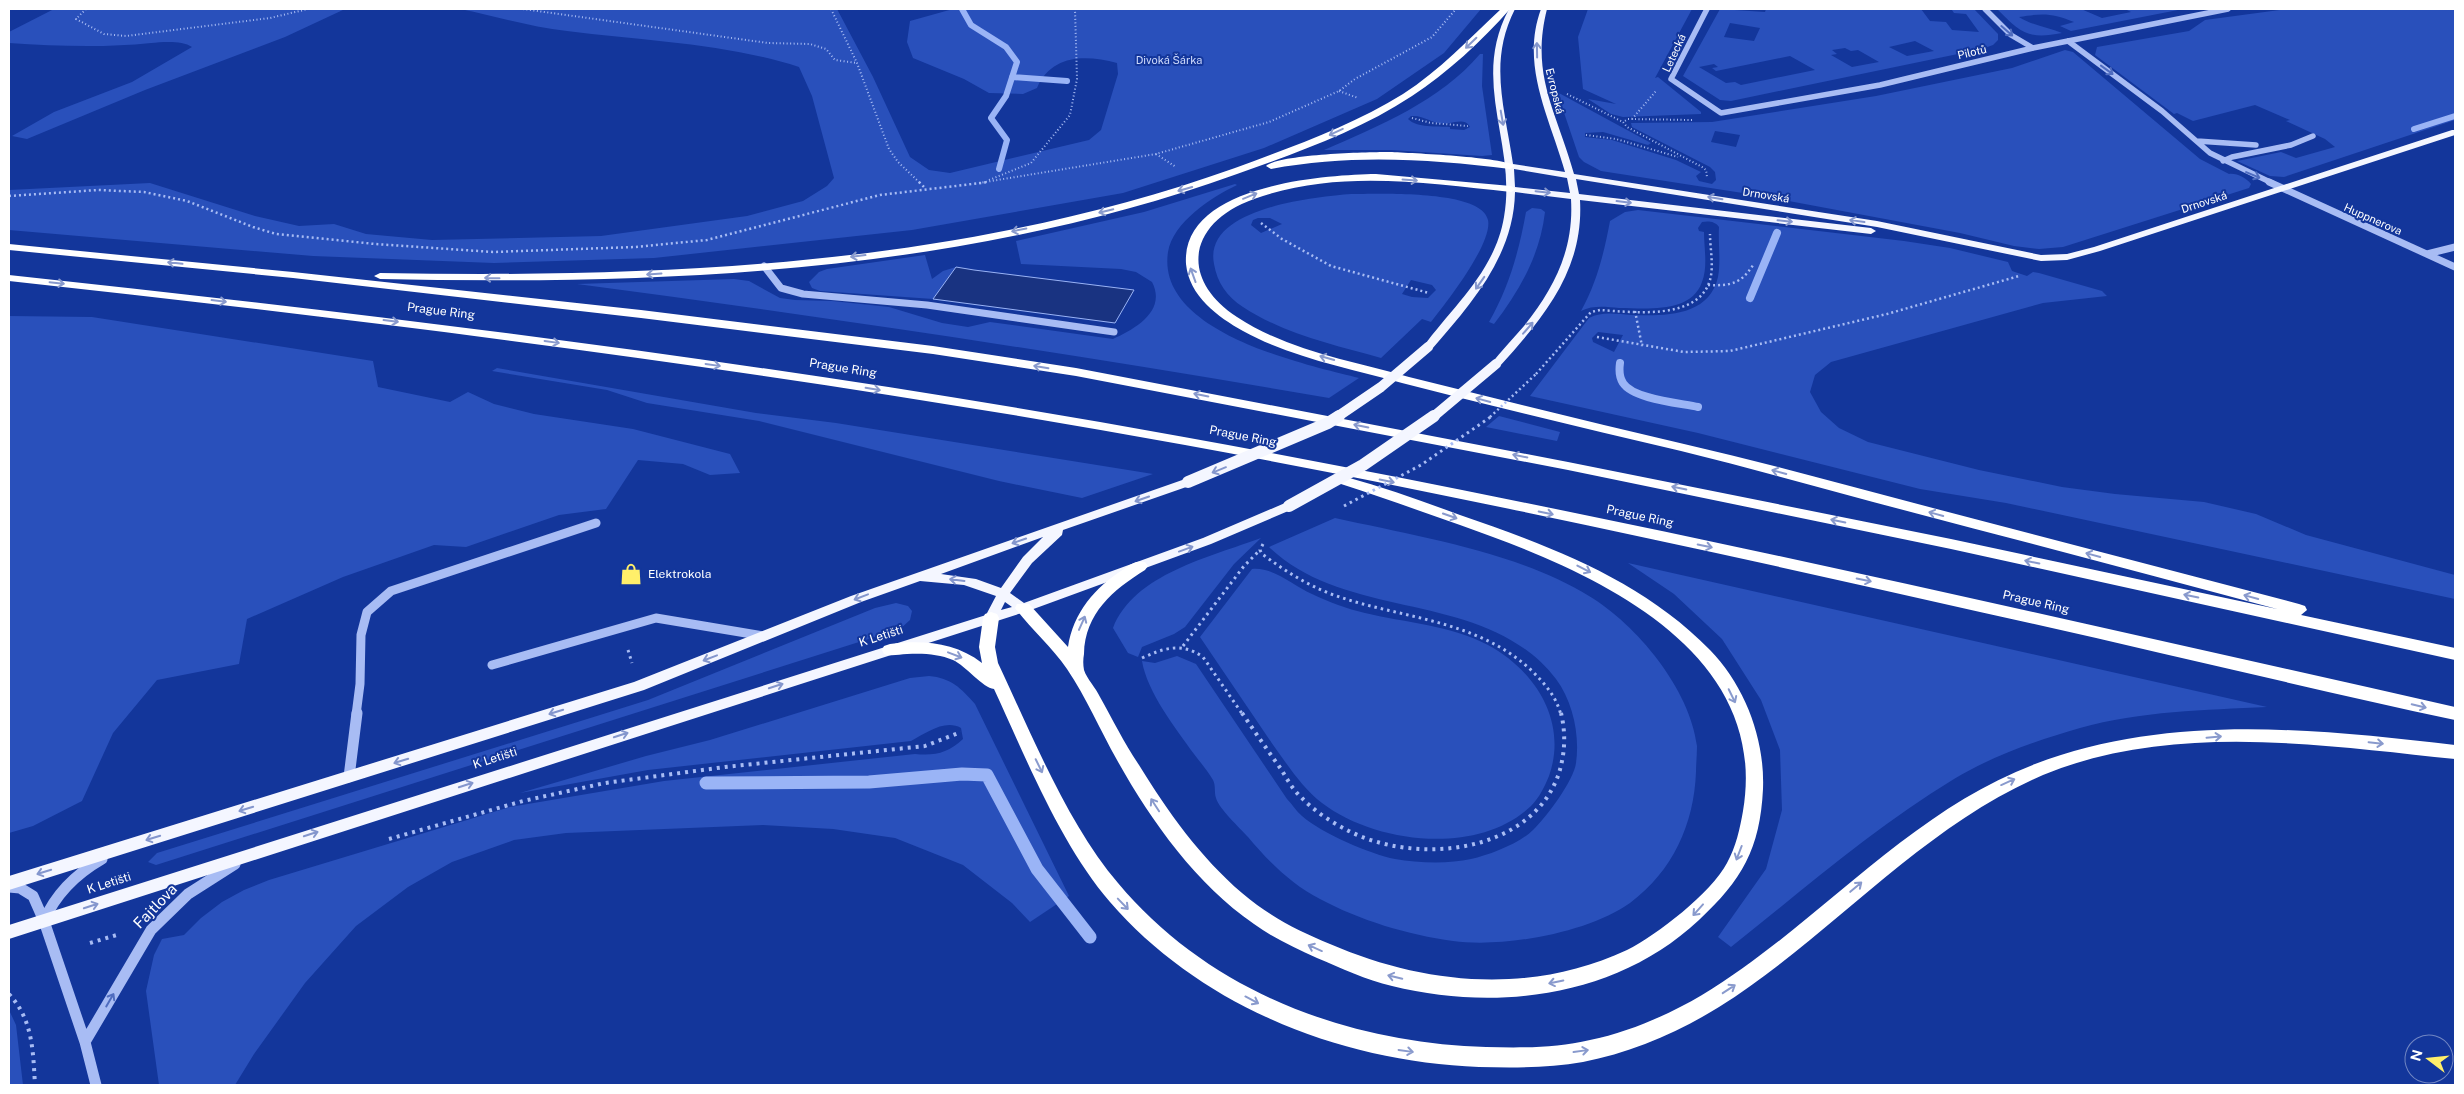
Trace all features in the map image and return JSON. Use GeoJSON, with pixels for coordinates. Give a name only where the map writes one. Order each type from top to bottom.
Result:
{"type":"FeatureCollection","features":[{"type":"Feature","properties":{"kind":"highway"},"geometry":{"type":"LineString","coordinates":[[1225,177],[1329,135],[1406,95],[1450,63],[1506,9]]}},
{"type":"Feature","properties":{"kind":"highway"},"geometry":{"type":"LineString","coordinates":[[294,275],[579,278],[764,266],[875,254],[1000,234],[1123,207],[1225,177],[1283,163],[1343,155],[1431,157],[1510,166]]}},
{"type":"Feature","properties":{"kind":"highway"},"geometry":{"type":"LineString","coordinates":[[1511,189],[1381,179],[1333,179],[1282,186],[1238,201],[1208,221],[1192,245],[1191,270],[1206,298],[1234,320],[1261,334],[1321,356],[1548,417],[1723,457],[2455,652]]}},
{"type":"Feature","properties":{"kind":"highway","name":"Prague Ring"},"geometry":{"type":"LineString","coordinates":[[9,247],[294,275],[776,330],[1076,372],[1568,466],[1950,544],[2455,652]]}},
{"type":"Feature","properties":{"kind":"highway","name":"Prague Ring"},"geometry":{"type":"LineString","coordinates":[[9,278],[342,315],[627,353],[982,406],[1253,454],[1503,504],[1970,603],[2455,714]]}},
{"type":"Feature","properties":{"kind":"highway"},"geometry":{"type":"LineString","coordinates":[[1023,608],[1076,671],[1127,761],[1159,810],[1203,869],[1259,918],[1297,940],[1360,967],[1384,975],[1453,988],[1500,989],[1540,985],[1607,968],[1635,956],[1688,922],[1731,874],[1750,819],[1754,789],[1750,741],[1734,701],[1718,670],[1682,633],[1656,611],[1606,581],[1571,563],[1491,530],[1364,487],[1253,454]]}},
{"type":"Feature","properties":{"kind":"highway"},"geometry":{"type":"LineString","coordinates":[[1076,671],[1074,653],[1076,635],[1093,603],[1106,588],[1140,566]]}},
{"type":"Feature","properties":{"kind":"highway"},"geometry":{"type":"LineString","coordinates":[[991,618],[987,647],[990,663],[1087,858],[1119,900],[1160,941],[1210,977],[1267,1008],[1330,1032],[1397,1049],[1465,1059],[1532,1058],[1597,1049],[1661,1028],[1710,1002],[1759,970],[1872,874],[1928,831],[2003,784],[2045,767],[2122,747],[2224,736],[2314,738],[2455,752]]}},
{"type":"Feature","properties":{"kind":"highway"},"geometry":{"type":"LineString","coordinates":[[890,650],[922,647],[946,652],[968,660],[981,669],[1009,704]]}},
{"type":"Feature","properties":{"kind":"main road"},"geometry":{"type":"LineString","coordinates":[[906,580],[1066,526],[1188,482],[1328,423],[1381,387],[1428,347],[1470,296],[1493,260],[1504,234],[1511,189],[1510,166],[1495,69],[1500,37],[1512,9]]}},
{"type":"Feature","properties":{"kind":"main road","name":"Evropská"},"geometry":{"type":"LineString","coordinates":[[1289,506],[1363,465],[1424,424],[1496,364],[1532,324],[1548,302],[1560,279],[1570,255],[1574,230],[1575,196],[1548,112],[1537,65],[1537,32],[1544,9]]}},
{"type":"Feature","properties":{"kind":"main road","name":"Drnovská"},"geometry":{"type":"LineString","coordinates":[[1510,166],[1884,225],[2023,256],[2068,258],[2455,132]]}},
{"type":"Feature","properties":{"kind":"main road","name":"Drnovská"},"geometry":{"type":"LineString","coordinates":[[1511,189],[1956,241]]}},
{"type":"Feature","properties":{"kind":"main road","name":"K Letišti"},"geometry":{"type":"LineString","coordinates":[[9,932],[1023,608],[1207,541],[1289,506]]}},
{"type":"Feature","properties":{"kind":"main road"},"geometry":{"type":"LineString","coordinates":[[991,618],[1029,556],[1066,526]]}},
{"type":"Feature","properties":{"kind":"main road"},"geometry":{"type":"LineString","coordinates":[[906,580],[925,578],[961,580],[981,584],[1004,594],[1023,608]]}},
{"type":"Feature","properties":{"kind":"main road","name":"K Letišti"},"geometry":{"type":"LineString","coordinates":[[9,883],[621,692],[906,580]]}},
{"type":"Feature","properties":{"kind":"street","name":"Letecká"},"geometry":{"type":"LineString","coordinates":[[1707,9],[1671,79],[1721,113]]}},
{"type":"Feature","properties":{"kind":"street"},"geometry":{"type":"LineString","coordinates":[[1985,9],[2012,35],[2033,48]]}},
{"type":"Feature","properties":{"kind":"street","name":"Pilotů"},"geometry":{"type":"LineString","coordinates":[[1721,113],[1880,84],[2033,48],[2228,9]]}},
{"type":"Feature","properties":{"kind":"street","name":"Huppnerova"},"geometry":{"type":"LineString","coordinates":[[2068,41],[2162,111],[2197,142],[2223,161],[2455,267]]}},
{"type":"Feature","properties":{"kind":"street"},"geometry":{"type":"LineString","coordinates":[[2223,161],[2232,157],[2291,145],[2313,136]]}},
{"type":"Feature","properties":{"kind":"street"},"geometry":{"type":"LineString","coordinates":[[2197,142],[2256,145]]}},
{"type":"Feature","properties":{"kind":"street"},"geometry":{"type":"LineString","coordinates":[[2427,254],[2444,248],[2455,247]]}},
{"type":"Feature","properties":{"kind":"street"},"geometry":{"type":"LineString","coordinates":[[764,266],[781,288],[803,294],[927,305],[1114,332]]}},
{"type":"Feature","properties":{"kind":"street"},"geometry":{"type":"LineString","coordinates":[[349,777],[360,684],[361,635],[367,612],[391,591],[596,524]]}},
{"type":"Feature","properties":{"kind":"street"},"geometry":{"type":"LineString","coordinates":[[492,664],[656,618],[766,636]]}},
{"type":"Feature","properties":{"kind":"street"},"geometry":{"type":"LineString","coordinates":[[44,920],[50,905],[75,877],[90,865],[124,847]]}},
{"type":"Feature","properties":{"kind":"street","name":"Fajtlova"},"geometry":{"type":"LineString","coordinates":[[85,1042],[151,930],[188,894],[210,878],[265,849]]}},
{"type":"Feature","properties":{"kind":"street"},"geometry":{"type":"LineString","coordinates":[[9,887],[20,888],[33,896],[44,920],[85,1042],[96,1085]]}},
{"type":"Feature","properties":{"kind":"path"},"geometry":{"type":"LineString","coordinates":[[86,9],[76,19],[89,28],[112,36],[141,35],[206,24],[261,21],[308,9]]}},
{"type":"Feature","properties":{"kind":"path"},"geometry":{"type":"LineString","coordinates":[[523,9],[614,20],[768,43],[810,44],[826,49],[835,60],[857,63]]}},
{"type":"Feature","properties":{"kind":"path"},"geometry":{"type":"LineString","coordinates":[[831,9],[857,63],[889,149],[898,162],[925,188]]}},
{"type":"Feature","properties":{"kind":"path"},"geometry":{"type":"LineString","coordinates":[[982,183],[1031,163],[1070,114],[1077,79],[1075,9]]}},
{"type":"Feature","properties":{"kind":"path"},"geometry":{"type":"LineString","coordinates":[[9,196],[97,192],[160,195],[186,201],[256,230],[276,234],[375,244],[521,252],[668,245],[707,240],[854,201],[925,188],[982,183],[1156,154],[1269,122],[1339,91],[1355,79],[1432,37],[1456,9]]}},
{"type":"Feature","properties":{"kind":"path"},"geometry":{"type":"LineString","coordinates":[[1632,119],[1665,81],[1671,79]]}},
{"type":"Feature","properties":{"kind":"path"},"geometry":{"type":"LineString","coordinates":[[1339,91],[1365,102]]}},
{"type":"Feature","properties":{"kind":"path"},"geometry":{"type":"LineString","coordinates":[[1562,91],[1623,122],[1627,127],[1706,170],[1707,182]]}},
{"type":"Feature","properties":{"kind":"path"},"geometry":{"type":"LineString","coordinates":[[1623,122],[1632,119],[1698,120],[1721,113]]}},
{"type":"Feature","properties":{"kind":"path"},"geometry":{"type":"LineString","coordinates":[[1411,117],[1431,123],[1468,126]]}},
{"type":"Feature","properties":{"kind":"path"},"geometry":{"type":"LineString","coordinates":[[1586,135],[1616,139],[1686,160]]}},
{"type":"Feature","properties":{"kind":"path"},"geometry":{"type":"LineString","coordinates":[[1156,154],[1177,167]]}},
{"type":"Feature","properties":{"kind":"path"},"geometry":{"type":"LineString","coordinates":[[1261,223],[1282,239],[1331,266],[1429,293]]}},
{"type":"Feature","properties":{"kind":"path"},"geometry":{"type":"LineString","coordinates":[[1342,507],[1382,487],[1432,458],[1509,401],[1536,374],[1591,312],[1600,310],[1667,310],[1683,307],[1698,299],[1708,284],[1711,271],[1710,232]]}},
{"type":"Feature","properties":{"kind":"path"},"geometry":{"type":"LineString","coordinates":[[1708,284],[1731,285],[1744,279],[1753,264]]}},
{"type":"Feature","properties":{"kind":"path"},"geometry":{"type":"LineString","coordinates":[[1597,336],[1642,346],[1684,352],[1730,351],[1833,328],[2027,275]]}},
{"type":"Feature","properties":{"kind":"path"},"geometry":{"type":"LineString","coordinates":[[1635,311],[1642,346]]}},
{"type":"Feature","properties":{"kind":"path"},"geometry":{"type":"LineString","coordinates":[[1183,646],[1244,566],[1260,550],[1265,542]]}},
{"type":"Feature","properties":{"kind":"path"},"geometry":{"type":"LineString","coordinates":[[1142,658],[1166,647],[1183,646],[1203,657],[1300,797],[1315,810],[1361,837],[1396,846],[1418,848],[1464,847],[1500,836],[1519,827],[1534,815],[1556,784],[1565,748],[1565,730],[1561,715],[1546,686],[1533,671],[1501,644],[1483,635],[1439,621],[1384,610],[1338,596],[1282,569],[1260,550]]}},
{"type":"Feature","properties":{"kind":"path"},"geometry":{"type":"LineString","coordinates":[[387,839],[507,803],[604,783],[661,774],[925,746],[961,732]]}},
{"type":"Feature","properties":{"kind":"path"},"geometry":{"type":"LineString","coordinates":[[90,943],[112,935],[130,932]]}},
{"type":"Feature","properties":{"kind":"path"},"geometry":{"type":"LineString","coordinates":[[9,994],[21,1006],[28,1022],[32,1044],[35,1085]]}},
{"type":"Feature","properties":{"kind":"green space"},"geometry":{"type":"Polygon","coordinates":[[[54,9],[345,9],[285,37],[145,90],[27,139],[12,136],[54,112],[132,82],[192,47],[183,43],[172,42],[115,46],[9,43],[9,32],[54,9]]]}},
{"type":"Feature","properties":{"kind":"green space","name":"Divoká Šárka"},"geometry":{"type":"Polygon","coordinates":[[[460,9],[837,9],[873,77],[910,157],[929,170],[950,173],[1089,140],[1101,130],[1118,74],[1117,63],[1082,58],[1071,60],[1051,69],[1043,77],[1037,88],[1023,94],[989,93],[964,79],[913,58],[907,42],[910,21],[953,9],[1481,9],[1444,53],[1377,99],[1264,148],[1123,193],[912,230],[654,258],[494,263],[313,256],[9,230],[9,190],[150,183],[255,216],[299,226],[334,224],[366,234],[432,240],[601,236],[747,216],[803,201],[827,186],[834,178],[812,96],[799,67],[771,59],[714,48],[554,29],[460,9]]]}},
{"type":"Feature","properties":{"kind":"green space"},"geometry":{"type":"Polygon","coordinates":[[[1588,9],[1692,9],[1655,78],[1658,77],[1701,112],[1701,114],[1623,117],[1611,114],[1588,99],[1616,104],[1583,89],[1578,37],[1588,9]]]}},
{"type":"Feature","properties":{"kind":"green space"},"geometry":{"type":"Polygon","coordinates":[[[1720,9],[1765,12],[1766,9],[1921,9],[1930,21],[1946,22],[1952,30],[1979,32],[1966,14],[1954,13],[1952,10],[1925,9],[1974,9],[1998,34],[1998,40],[1993,45],[1982,49],[1731,101],[1720,100],[1683,76],[1720,9]],[[1730,23],[1724,37],[1754,41],[1760,28],[1730,23]],[[1915,41],[1889,47],[1907,56],[1934,51],[1915,41]],[[1845,48],[1832,50],[1837,54],[1831,55],[1852,67],[1879,62],[1858,50],[1851,51],[1845,48]],[[1790,56],[1716,71],[1712,68],[1718,67],[1714,64],[1699,67],[1726,83],[1735,82],[1741,85],[1815,70],[1790,56]]]}},
{"type":"Feature","properties":{"kind":"green space"},"geometry":{"type":"Polygon","coordinates":[[[1997,9],[2081,9],[2102,18],[2131,12],[2125,9],[2183,9],[2071,31],[2060,26],[2074,22],[2053,15],[2041,14],[2019,17],[2062,33],[2032,35],[2018,29],[1997,9]]]}},
{"type":"Feature","properties":{"kind":"green space"},"geometry":{"type":"Polygon","coordinates":[[[2287,9],[2455,9],[2455,120],[2284,177],[2270,176],[2237,161],[2281,152],[2296,158],[2335,147],[2325,139],[2286,121],[2290,120],[2255,105],[2193,121],[2177,113],[2174,114],[2095,55],[2097,47],[2189,31],[2205,20],[2287,9]]]}},
{"type":"Feature","properties":{"kind":"green space"},"geometry":{"type":"Polygon","coordinates":[[[2065,50],[2073,52],[2200,159],[2229,174],[2241,176],[2251,184],[2249,188],[2063,247],[2039,249],[2014,246],[1960,233],[1762,196],[1601,171],[1584,162],[1579,157],[1557,92],[1651,143],[1648,145],[1603,132],[1585,133],[1585,137],[1612,140],[1676,160],[1701,172],[1696,176],[1699,181],[1712,184],[1716,180],[1715,172],[1710,167],[1632,127],[1631,123],[1712,122],[1876,96],[2012,68],[2065,50]],[[1715,131],[1711,142],[1736,147],[1740,135],[1715,131]]]}},
{"type":"Feature","properties":{"kind":"green space"},"geometry":{"type":"Polygon","coordinates":[[[1480,54],[1483,54],[1482,86],[1492,155],[1391,150],[1324,150],[1408,111],[1428,99],[1464,71],[1480,54]],[[1411,116],[1408,119],[1417,124],[1450,127],[1450,129],[1464,130],[1470,127],[1463,122],[1444,124],[1411,116]]]}},
{"type":"Feature","properties":{"kind":"green space"},"geometry":{"type":"Polygon","coordinates":[[[1235,184],[1237,185],[1216,196],[1195,212],[1177,231],[1171,241],[1168,252],[1170,280],[1185,303],[1208,323],[1238,340],[1304,364],[1359,378],[1329,398],[953,337],[577,284],[734,279],[749,281],[780,298],[889,307],[942,323],[968,327],[990,322],[1113,339],[1139,324],[1152,310],[1156,292],[1152,282],[1136,272],[1121,269],[1021,264],[1016,241],[1144,212],[1235,184]]]}},
{"type":"Feature","properties":{"kind":"green space"},"geometry":{"type":"Polygon","coordinates":[[[1351,194],[1404,194],[1449,198],[1468,203],[1481,210],[1488,220],[1488,230],[1476,257],[1438,313],[1431,322],[1422,319],[1381,358],[1310,338],[1275,325],[1232,299],[1215,271],[1215,245],[1226,230],[1243,218],[1264,209],[1288,203],[1312,198],[1351,194]],[[1270,218],[1253,220],[1251,225],[1261,233],[1282,224],[1270,218]],[[1411,280],[1402,294],[1428,298],[1436,290],[1432,285],[1411,280]]]}},
{"type":"Feature","properties":{"kind":"green space"},"geometry":{"type":"Polygon","coordinates":[[[1532,208],[1541,209],[1545,212],[1539,243],[1520,285],[1494,324],[1489,322],[1502,296],[1512,268],[1526,212],[1532,208]]]}},
{"type":"Feature","properties":{"kind":"green space"},"geometry":{"type":"Polygon","coordinates":[[[1638,210],[1950,248],[2008,262],[2012,271],[2027,276],[2033,272],[2039,273],[2102,291],[2107,296],[2043,303],[1831,362],[1815,375],[1810,392],[1821,412],[1839,428],[1868,442],[1979,470],[2062,487],[2204,502],[2256,514],[2306,535],[2455,575],[2455,599],[2006,503],[1920,489],[1698,433],[1530,396],[1589,318],[1604,314],[1671,314],[1695,307],[1705,300],[1713,290],[1719,271],[1719,227],[1713,223],[1702,222],[1698,228],[1699,231],[1704,232],[1704,276],[1696,292],[1688,300],[1666,307],[1600,307],[1581,311],[1599,267],[1610,221],[1625,212],[1638,210]],[[1598,332],[1592,338],[1593,342],[1614,352],[1623,335],[1598,332]]]}},
{"type":"Feature","properties":{"kind":"green space"},"geometry":{"type":"Polygon","coordinates":[[[925,255],[932,279],[943,271],[956,267],[933,299],[820,291],[812,288],[809,282],[819,272],[827,269],[925,255]]]}},
{"type":"Feature","properties":{"kind":"green space"},"geometry":{"type":"Polygon","coordinates":[[[9,316],[92,317],[373,361],[378,387],[450,402],[468,392],[494,404],[534,414],[633,429],[730,454],[740,473],[710,475],[683,464],[638,460],[606,509],[559,515],[466,547],[434,545],[343,577],[247,619],[239,664],[157,680],[113,733],[82,801],[33,826],[9,833],[9,316]]]}},
{"type":"Feature","properties":{"kind":"green space"},"geometry":{"type":"Polygon","coordinates":[[[497,368],[756,413],[836,423],[1153,474],[1082,498],[999,481],[759,421],[647,403],[607,390],[492,371],[497,368]]]}},
{"type":"Feature","properties":{"kind":"green space"},"geometry":{"type":"Polygon","coordinates":[[[1499,416],[1560,432],[1557,441],[1486,427],[1499,416]]]}},
{"type":"Feature","properties":{"kind":"green space"},"geometry":{"type":"Polygon","coordinates":[[[1335,518],[1466,547],[1531,568],[1561,581],[1607,608],[1642,641],[1658,660],[1684,703],[1692,724],[1697,746],[1694,791],[1686,828],[1669,861],[1645,890],[1630,903],[1592,923],[1545,936],[1520,940],[1473,943],[1419,935],[1384,926],[1351,914],[1300,887],[1272,863],[1221,807],[1216,798],[1213,780],[1163,710],[1150,685],[1142,661],[1155,663],[1177,656],[1196,664],[1287,799],[1300,814],[1310,823],[1333,836],[1360,848],[1395,859],[1453,862],[1479,857],[1504,848],[1527,835],[1538,824],[1559,798],[1574,770],[1577,741],[1571,708],[1556,679],[1527,650],[1493,631],[1455,617],[1337,587],[1301,571],[1269,547],[1335,518]]]}},
{"type":"Feature","properties":{"kind":"green space"},"geometry":{"type":"Polygon","coordinates":[[[1261,538],[1234,564],[1185,627],[1174,634],[1142,647],[1138,657],[1128,653],[1113,628],[1123,609],[1138,594],[1176,570],[1261,538]]]}},
{"type":"Feature","properties":{"kind":"green space"},"geometry":{"type":"Polygon","coordinates":[[[1628,563],[2267,707],[2173,712],[2103,722],[2032,743],[1999,756],[1954,779],[1896,817],[1840,859],[1731,947],[1718,937],[1766,869],[1782,810],[1780,750],[1761,700],[1722,639],[1674,594],[1628,563]]]}},
{"type":"Feature","properties":{"kind":"green space"},"geometry":{"type":"Polygon","coordinates":[[[1252,569],[1268,571],[1312,594],[1352,609],[1428,625],[1474,638],[1505,656],[1533,684],[1544,700],[1551,718],[1554,736],[1554,756],[1549,776],[1534,803],[1509,822],[1484,832],[1456,838],[1427,839],[1398,835],[1370,828],[1344,817],[1322,803],[1307,789],[1287,764],[1200,637],[1252,569]]]}},
{"type":"Feature","properties":{"kind":"green space"},"geometry":{"type":"Polygon","coordinates":[[[896,603],[908,606],[912,611],[910,620],[900,629],[156,865],[148,862],[157,853],[648,700],[875,608],[896,603]]]}},
{"type":"Feature","properties":{"kind":"green space"},"geometry":{"type":"Polygon","coordinates":[[[929,676],[944,679],[955,685],[975,704],[1069,896],[1030,922],[1012,903],[963,865],[895,838],[833,829],[763,825],[566,833],[514,840],[452,862],[408,887],[356,926],[305,983],[254,1054],[235,1085],[159,1085],[146,991],[154,955],[162,939],[184,935],[201,918],[222,902],[244,890],[269,880],[510,807],[664,781],[941,752],[952,748],[963,739],[961,728],[949,725],[942,726],[911,741],[648,770],[520,793],[646,756],[710,740],[910,678],[929,676]]]}},
{"type":"Feature","properties":{"kind":"green space"},"geometry":{"type":"Polygon","coordinates":[[[9,1010],[16,1025],[23,1085],[9,1085],[9,1010]]]}},
{"type":"Feature","properties":{"kind":"shaded area"},"geometry":{"type":"Polygon","coordinates":[[[956,267],[1134,290],[1115,323],[933,299],[956,267]]]}},
{"type":"Feature","properties":{"kind":"waterway"},"geometry":{"type":"LineString","coordinates":[[962,9],[971,25],[1006,47],[1017,62],[1012,77]]}},
{"type":"Feature","properties":{"kind":"waterway"},"geometry":{"type":"LineString","coordinates":[[999,169],[1007,140],[991,118],[1006,96],[1012,77]]}},
{"type":"Feature","properties":{"kind":"waterway"},"geometry":{"type":"LineString","coordinates":[[1012,77],[1067,81]]}},
{"type":"Feature","properties":{"kind":"waterway"},"geometry":{"type":"LineString","coordinates":[[2414,129],[2455,116]]}},
{"type":"Feature","properties":{"kind":"waterway"},"geometry":{"type":"LineString","coordinates":[[1750,298],[1777,233]]}},
{"type":"Feature","properties":{"kind":"waterway"},"geometry":{"type":"LineString","coordinates":[[1620,363],[1619,371],[1623,383],[1636,393],[1646,397],[1698,407]]}},
{"type":"Feature","properties":{"kind":"waterway"},"geometry":{"type":"LineString","coordinates":[[706,783],[869,782],[962,774],[987,775],[1037,869],[1090,937]]}},
{"type":"Feature","properties":{"kind":"place","name":"Elektrokola"},"geometry":{"type":"Point","coordinates":[631,574]}}]}
